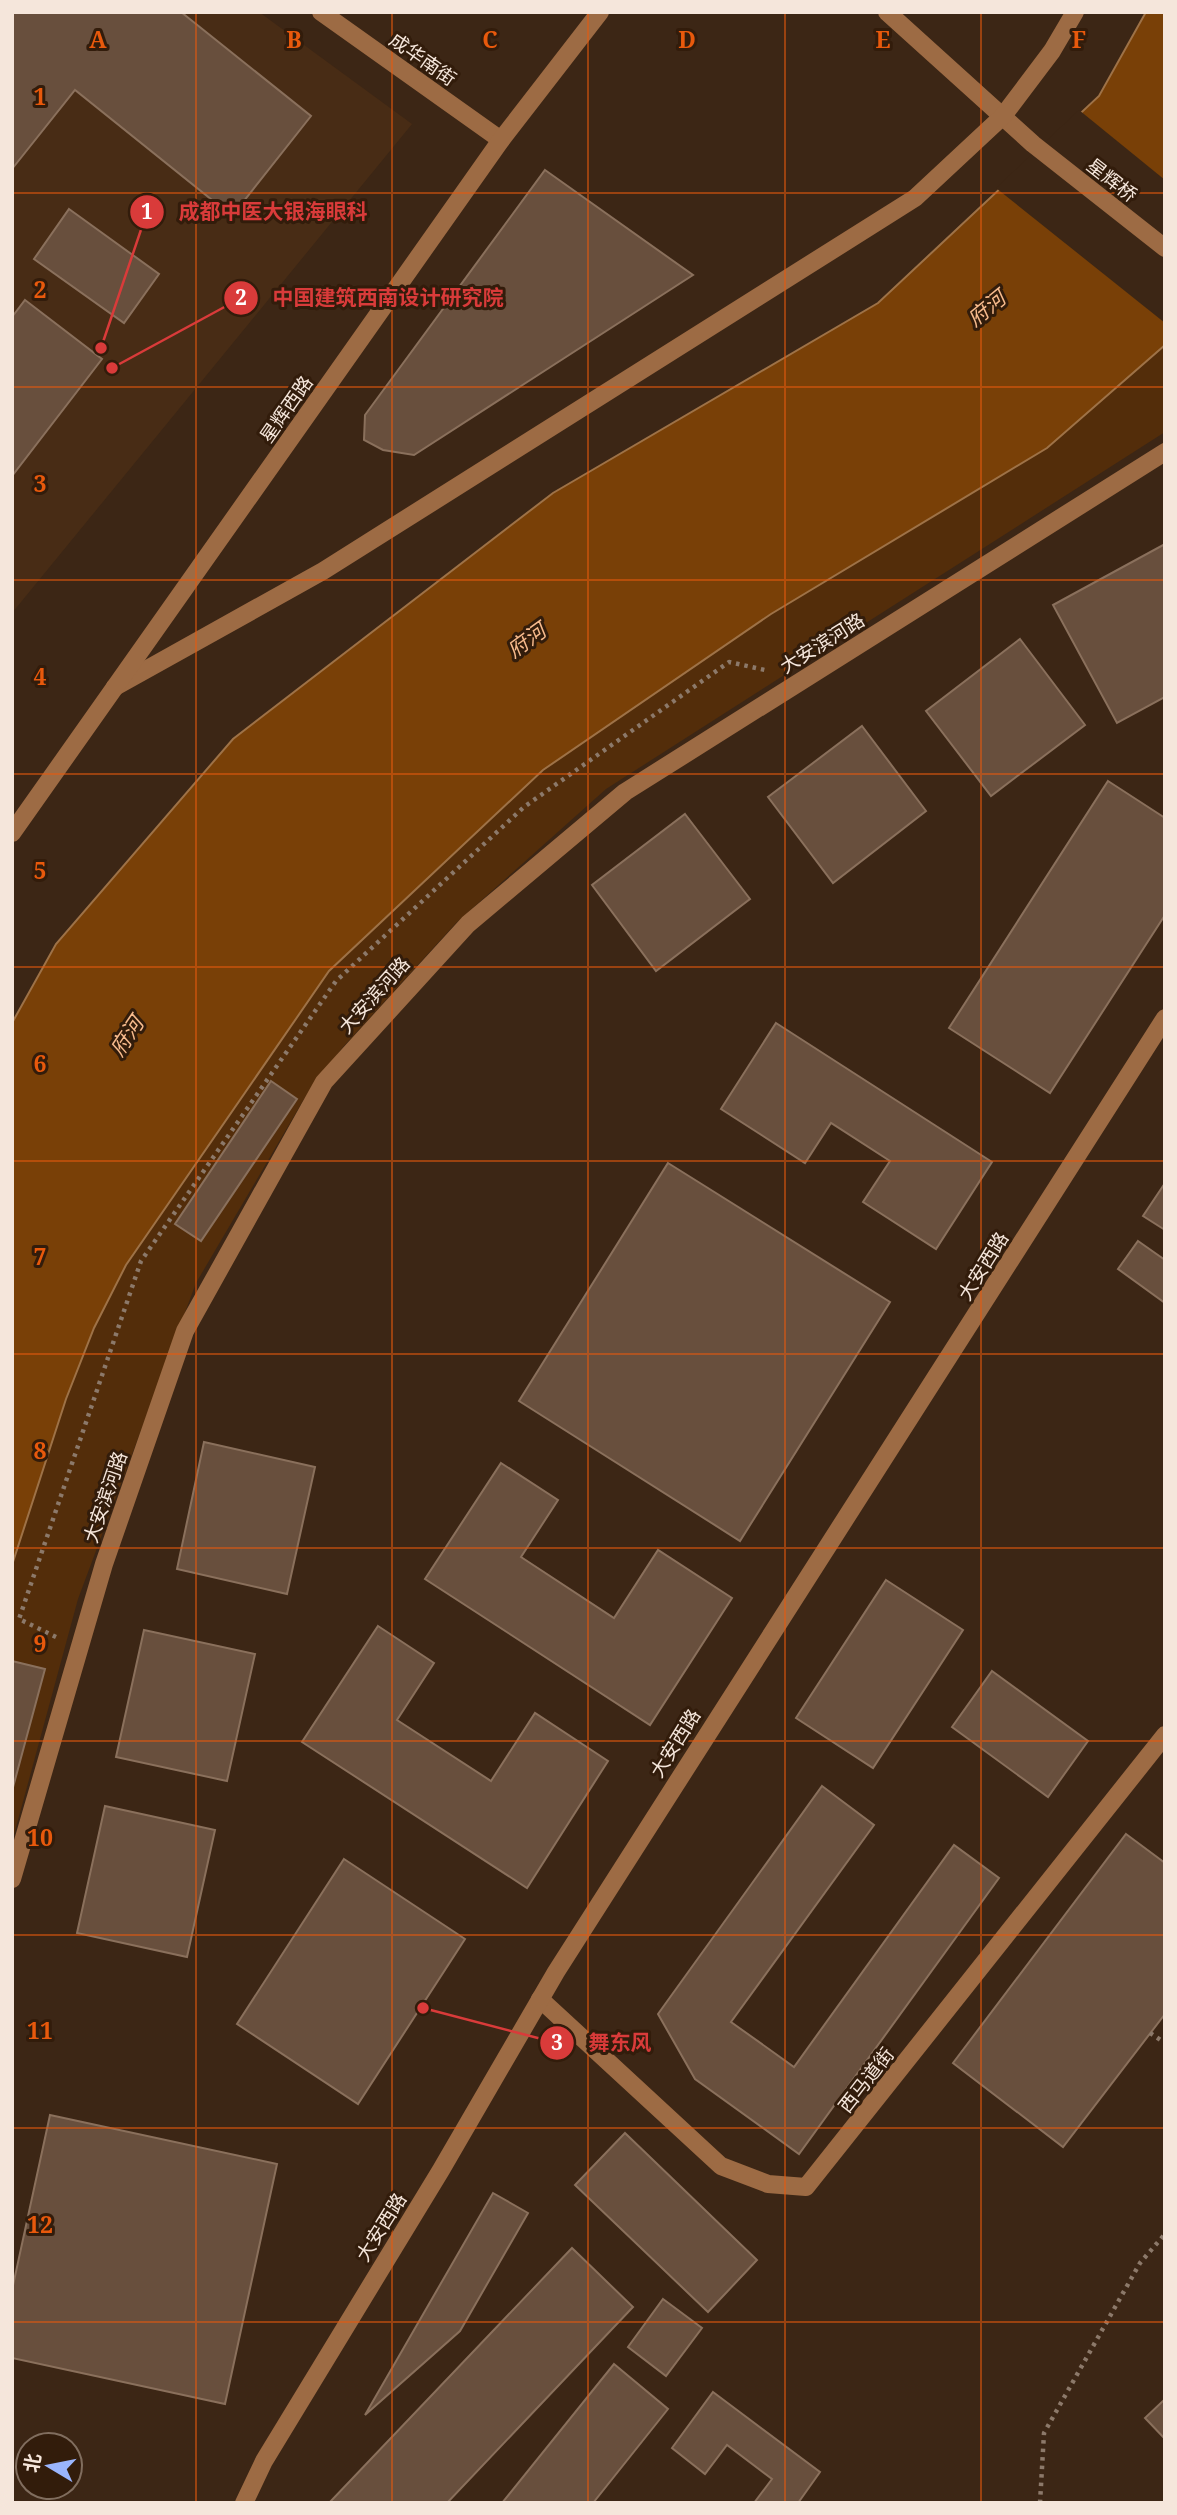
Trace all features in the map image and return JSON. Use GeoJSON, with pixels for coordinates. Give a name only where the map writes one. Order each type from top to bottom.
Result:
{"type":"FeatureCollection","features":[{"type":"Feature","properties":{"kind":"street","name":"成华南街"},"geometry":{"type":"LineString","coordinates":[[321,12],[501,140]]}},
{"type":"Feature","properties":{"kind":"street","name":"星辉西路"},"geometry":{"type":"LineString","coordinates":[[12,833],[501,140],[600,12]]}},
{"type":"Feature","properties":{"kind":"street","name":"星辉桥"},"geometry":{"type":"LineString","coordinates":[[887,12],[1033,144],[1165,248]]}},
{"type":"Feature","properties":{"kind":"street"},"geometry":{"type":"LineString","coordinates":[[115,687],[323,571],[915,198],[1003,116],[1052,51],[1075,12]]}},
{"type":"Feature","properties":{"kind":"street","name":"大安滨河路"},"geometry":{"type":"LineString","coordinates":[[12,1879],[104,1563],[185,1331],[324,1082],[468,924],[625,792],[1165,452]]}},
{"type":"Feature","properties":{"kind":"street","name":"大安西路"},"geometry":{"type":"LineString","coordinates":[[244,2503],[264,2461],[441,2170],[540,1999],[712,1724],[833,1542],[1165,1018]]}},
{"type":"Feature","properties":{"kind":"street","name":"西马道街"},"geometry":{"type":"LineString","coordinates":[[540,1999],[721,2166],[768,2184],[806,2187],[1165,1735]]}},
{"type":"Feature","properties":{"kind":"path"},"geometry":{"type":"LineString","coordinates":[[1150,2033],[1165,2043]]}},
{"type":"Feature","properties":{"kind":"path"},"geometry":{"type":"LineString","coordinates":[[1040,2503],[1044,2433],[1140,2263],[1165,2234]]}},
{"type":"Feature","properties":{"kind":"shaded area"},"geometry":{"type":"Polygon","coordinates":[[[12,12],[259,12],[412,124],[12,613],[12,12]]]}},
{"type":"Feature","properties":{"kind":"shaded area"},"geometry":{"type":"Polygon","coordinates":[[[1165,345],[1165,432],[606,789],[456,923],[343,1047],[304,1099],[196,1283],[78,1599],[12,1842],[12,1565],[66,1399],[94,1328],[126,1265],[329,971],[543,770],[771,614],[1047,448],[1165,345]]]}},
{"type":"Feature","properties":{"kind":"water","name":"府河"},"geometry":{"type":"Polygon","coordinates":[[[1146,12],[1165,12],[1165,345],[1047,448],[771,614],[543,770],[329,971],[126,1265],[94,1328],[66,1399],[12,1565],[12,1023],[56,944],[233,739],[553,493],[878,303],[1099,96],[1146,12]]]}},
{"type":"Feature","properties":{"kind":"pier"},"geometry":{"type":"Polygon","coordinates":[[[1079,110],[1165,180],[1165,323],[996,188],[1079,110]]]}},
{"type":"Feature","properties":{"kind":"building"},"geometry":{"type":"Polygon","coordinates":[[[12,12],[181,12],[311,116],[232,216],[75,90],[12,169],[12,12]]]}},
{"type":"Feature","properties":{"kind":"building"},"geometry":{"type":"Polygon","coordinates":[[[545,170],[693,275],[414,455],[383,450],[364,440],[365,415],[545,170]]]}},
{"type":"Feature","properties":{"kind":"building"},"geometry":{"type":"Polygon","coordinates":[[[69,209],[159,274],[124,323],[34,259],[69,209]]]}},
{"type":"Feature","properties":{"kind":"building"},"geometry":{"type":"Polygon","coordinates":[[[25,300],[102,359],[12,476],[12,317],[25,300]]]}},
{"type":"Feature","properties":{"kind":"building"},"geometry":{"type":"Polygon","coordinates":[[[1165,544],[1165,697],[1117,723],[1053,605],[1165,544]]]}},
{"type":"Feature","properties":{"kind":"building"},"geometry":{"type":"Polygon","coordinates":[[[1020,639],[1085,725],[991,796],[926,711],[1020,639]]]}},
{"type":"Feature","properties":{"kind":"building"},"geometry":{"type":"Polygon","coordinates":[[[862,726],[926,811],[833,883],[768,797],[862,726]]]}},
{"type":"Feature","properties":{"kind":"building"},"geometry":{"type":"Polygon","coordinates":[[[1108,781],[1165,818],[1165,915],[1050,1093],[949,1028],[1108,781]]]}},
{"type":"Feature","properties":{"kind":"building"},"geometry":{"type":"Polygon","coordinates":[[[685,814],[750,899],[656,971],[592,885],[685,814]]]}},
{"type":"Feature","properties":{"kind":"building"},"geometry":{"type":"Polygon","coordinates":[[[776,1023],[992,1162],[936,1249],[863,1202],[890,1161],[831,1123],[805,1163],[721,1109],[776,1023]]]}},
{"type":"Feature","properties":{"kind":"building"},"geometry":{"type":"Polygon","coordinates":[[[271,1081],[297,1099],[201,1241],[175,1224],[271,1081]]]}},
{"type":"Feature","properties":{"kind":"building"},"geometry":{"type":"Polygon","coordinates":[[[668,1163],[890,1302],[740,1541],[519,1401],[668,1163]]]}},
{"type":"Feature","properties":{"kind":"building"},"geometry":{"type":"Polygon","coordinates":[[[1165,1183],[1165,1230],[1143,1216],[1165,1183]]]}},
{"type":"Feature","properties":{"kind":"building"},"geometry":{"type":"Polygon","coordinates":[[[1138,1241],[1165,1260],[1165,1303],[1118,1269],[1138,1241]]]}},
{"type":"Feature","properties":{"kind":"building"},"geometry":{"type":"Polygon","coordinates":[[[204,1442],[315,1467],[287,1594],[177,1569],[204,1442]]]}},
{"type":"Feature","properties":{"kind":"building"},"geometry":{"type":"Polygon","coordinates":[[[501,1463],[558,1500],[521,1557],[614,1618],[658,1550],[732,1598],[650,1725],[425,1579],[501,1463]]]}},
{"type":"Feature","properties":{"kind":"building"},"geometry":{"type":"Polygon","coordinates":[[[886,1580],[963,1630],[873,1768],[796,1718],[886,1580]]]}},
{"type":"Feature","properties":{"kind":"building"},"geometry":{"type":"Polygon","coordinates":[[[378,1626],[434,1663],[397,1720],[491,1781],[535,1713],[608,1761],[527,1888],[302,1742],[378,1626]]]}},
{"type":"Feature","properties":{"kind":"building"},"geometry":{"type":"Polygon","coordinates":[[[144,1630],[255,1654],[227,1781],[116,1757],[144,1630]]]}},
{"type":"Feature","properties":{"kind":"building"},"geometry":{"type":"Polygon","coordinates":[[[12,1661],[45,1669],[12,1791],[12,1661]]]}},
{"type":"Feature","properties":{"kind":"building"},"geometry":{"type":"Polygon","coordinates":[[[992,1671],[1088,1741],[1048,1797],[952,1727],[992,1671]]]}},
{"type":"Feature","properties":{"kind":"building"},"geometry":{"type":"Polygon","coordinates":[[[822,1786],[874,1825],[731,2022],[794,2067],[954,1845],[999,1878],[799,2154],[695,2079],[658,2014],[822,1786]]]}},
{"type":"Feature","properties":{"kind":"building"},"geometry":{"type":"Polygon","coordinates":[[[105,1806],[215,1830],[187,1957],[77,1933],[105,1806]]]}},
{"type":"Feature","properties":{"kind":"building"},"geometry":{"type":"Polygon","coordinates":[[[1126,1834],[1165,1863],[1165,2014],[1063,2147],[953,2063],[1126,1834]]]}},
{"type":"Feature","properties":{"kind":"building"},"geometry":{"type":"Polygon","coordinates":[[[344,1859],[465,1939],[358,2104],[237,2024],[344,1859]]]}},
{"type":"Feature","properties":{"kind":"building"},"geometry":{"type":"Polygon","coordinates":[[[50,2115],[277,2164],[225,2404],[12,2358],[12,2290],[50,2115]]]}},
{"type":"Feature","properties":{"kind":"building"},"geometry":{"type":"Polygon","coordinates":[[[625,2133],[757,2260],[708,2312],[575,2185],[625,2133]]]}},
{"type":"Feature","properties":{"kind":"building"},"geometry":{"type":"Polygon","coordinates":[[[493,2193],[528,2213],[460,2331],[365,2415],[493,2193]]]}},
{"type":"Feature","properties":{"kind":"building"},"geometry":{"type":"Polygon","coordinates":[[[572,2248],[633,2307],[447,2503],[329,2503],[572,2248]]]}},
{"type":"Feature","properties":{"kind":"building"},"geometry":{"type":"Polygon","coordinates":[[[663,2299],[702,2328],[666,2376],[628,2347],[663,2299]]]}},
{"type":"Feature","properties":{"kind":"building"},"geometry":{"type":"Polygon","coordinates":[[[614,2364],[668,2409],[593,2503],[502,2503],[614,2364]]]}},
{"type":"Feature","properties":{"kind":"building"},"geometry":{"type":"Polygon","coordinates":[[[713,2392],[820,2472],[798,2503],[754,2503],[772,2479],[727,2445],[705,2474],[672,2448],[713,2392]]]}},
{"type":"Feature","properties":{"kind":"building"},"geometry":{"type":"Polygon","coordinates":[[[1165,2399],[1165,2439],[1145,2418],[1165,2399]]]}},
{"type":"Feature","properties":{"kind":"place","name":"成都中医大银海眼科"},"geometry":{"type":"Point","coordinates":[101,348]}},
{"type":"Feature","properties":{"kind":"place","name":"中国建筑西南设计研究院"},"geometry":{"type":"Point","coordinates":[112,368]}},
{"type":"Feature","properties":{"kind":"place","name":"舞东风"},"geometry":{"type":"Point","coordinates":[423,2008]}}]}
